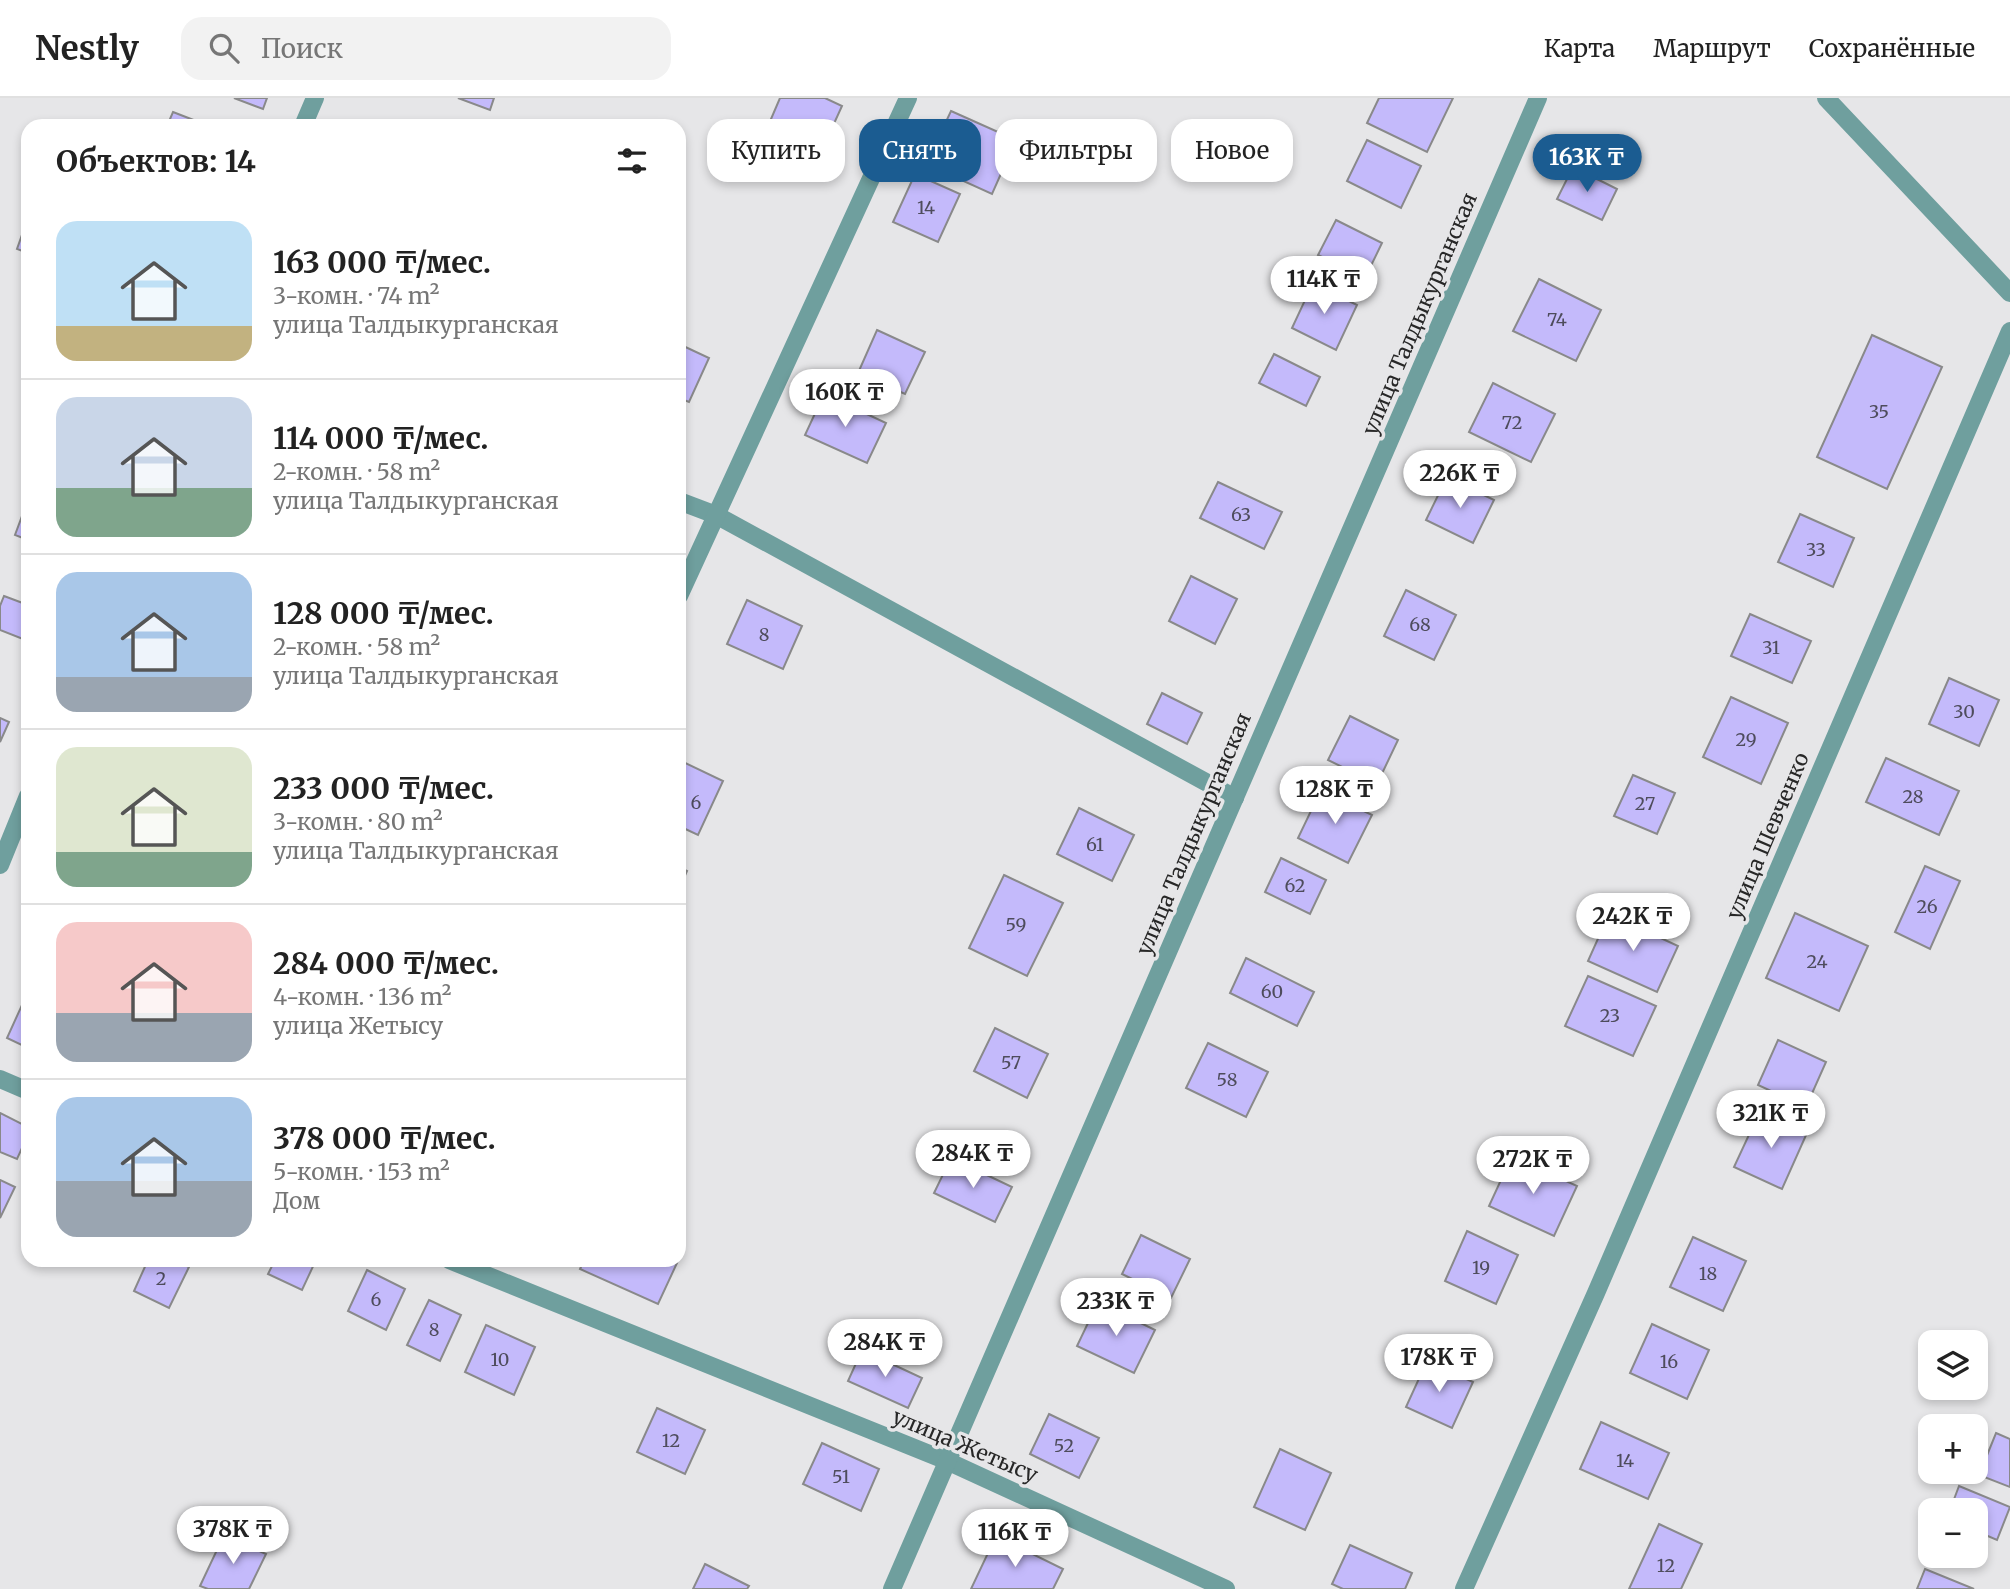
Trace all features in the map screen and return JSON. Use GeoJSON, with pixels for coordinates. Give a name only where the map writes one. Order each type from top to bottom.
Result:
{"type":"FeatureCollection","features":[{"type":"Feature","properties":{"kind":"street"},"geometry":{"type":"LineString","coordinates":[[306,119],[314,98]]}},
{"type":"Feature","properties":{"kind":"street"},"geometry":{"type":"LineString","coordinates":[[686,581],[908,98]]}},
{"type":"Feature","properties":{"kind":"street","name":"улица Талдыкурганская"},"geometry":{"type":"LineString","coordinates":[[892,1589],[1538,98]]}},
{"type":"Feature","properties":{"kind":"street"},"geometry":{"type":"LineString","coordinates":[[1826,98],[2010,293]]}},
{"type":"Feature","properties":{"kind":"street","name":"улица Шевченко"},"geometry":{"type":"LineString","coordinates":[[1464,1589],[1601,1280],[2010,331]]}},
{"type":"Feature","properties":{"kind":"street"},"geometry":{"type":"LineString","coordinates":[[686,503],[716,515],[1235,798]]}},
{"type":"Feature","properties":{"kind":"street"},"geometry":{"type":"LineString","coordinates":[[0,864],[21,813]]}},
{"type":"Feature","properties":{"kind":"street"},"geometry":{"type":"LineString","coordinates":[[0,1079],[21,1088]]}},
{"type":"Feature","properties":{"kind":"street","name":"улица Жетысу"},"geometry":{"type":"LineString","coordinates":[[466,1267],[947,1461],[1226,1589]]}},
{"type":"Feature","properties":{"kind":"building"},"geometry":{"type":"Polygon","coordinates":[[[234,98],[267,98],[263,109],[234,98]]]}},
{"type":"Feature","properties":{"kind":"building"},"geometry":{"type":"Polygon","coordinates":[[[458,98],[494,98],[490,110],[458,98]]]}},
{"type":"Feature","properties":{"kind":"building"},"geometry":{"type":"Polygon","coordinates":[[[780,98],[825,98],[842,106],[836,119],[771,119],[780,98]]]}},
{"type":"Feature","properties":{"kind":"building"},"geometry":{"type":"Polygon","coordinates":[[[1379,98],[1453,98],[1427,152],[1367,123],[1379,98]]]}},
{"type":"Feature","properties":{"kind":"building"},"geometry":{"type":"Polygon","coordinates":[[[951,111],[969,119],[947,119],[951,111]]]}},
{"type":"Feature","properties":{"kind":"building"},"geometry":{"type":"Polygon","coordinates":[[[173,112],[191,119],[170,119],[173,112]]]}},
{"type":"Feature","properties":{"kind":"building"},"geometry":{"type":"Polygon","coordinates":[[[981,124],[995,131],[995,182],[997,182],[992,194],[966,182],[981,182],[981,124]]]}},
{"type":"Feature","properties":{"kind":"building"},"geometry":{"type":"Polygon","coordinates":[[[1367,140],[1421,166],[1401,208],[1347,181],[1367,140]]]}},
{"type":"Feature","properties":{"kind":"building"},"geometry":{"type":"Polygon","coordinates":[[[1573,167],[1617,189],[1602,220],[1557,199],[1573,167]]]}},
{"type":"Feature","properties":{"kind":"building"},"geometry":{"type":"Polygon","coordinates":[[[911,182],[933,182],[960,194],[938,242],[893,222],[911,182]]]}},
{"type":"Feature","properties":{"kind":"building"},"geometry":{"type":"Polygon","coordinates":[[[1336,220],[1382,243],[1365,278],[1318,255],[1336,220]]]}},
{"type":"Feature","properties":{"kind":"building"},"geometry":{"type":"Polygon","coordinates":[[[1539,279],[1601,310],[1576,361],[1513,331],[1539,279]]]}},
{"type":"Feature","properties":{"kind":"building"},"geometry":{"type":"Polygon","coordinates":[[[1313,283],[1357,305],[1336,350],[1292,328],[1313,283]]]}},
{"type":"Feature","properties":{"kind":"building"},"geometry":{"type":"Polygon","coordinates":[[[877,330],[925,352],[905,394],[858,373],[877,330]]]}},
{"type":"Feature","properties":{"kind":"building"},"geometry":{"type":"Polygon","coordinates":[[[1872,335],[1942,367],[1887,489],[1817,457],[1872,335]]]}},
{"type":"Feature","properties":{"kind":"building"},"geometry":{"type":"Polygon","coordinates":[[[686,347],[709,358],[689,402],[686,401],[686,347]]]}},
{"type":"Feature","properties":{"kind":"building"},"geometry":{"type":"Polygon","coordinates":[[[1274,354],[1320,377],[1306,406],[1259,383],[1274,354]]]}},
{"type":"Feature","properties":{"kind":"building"},"geometry":{"type":"Polygon","coordinates":[[[1493,383],[1555,414],[1531,462],[1469,432],[1493,383]]]}},
{"type":"Feature","properties":{"kind":"building"},"geometry":{"type":"Polygon","coordinates":[[[824,394],[886,423],[867,463],[805,435],[824,394]]]}},
{"type":"Feature","properties":{"kind":"building"},"geometry":{"type":"Polygon","coordinates":[[[1447,477],[1494,500],[1473,543],[1426,520],[1447,477]]]}},
{"type":"Feature","properties":{"kind":"building"},"geometry":{"type":"Polygon","coordinates":[[[1218,482],[1282,512],[1264,549],[1200,518],[1218,482]]]}},
{"type":"Feature","properties":{"kind":"building"},"geometry":{"type":"Polygon","coordinates":[[[1800,514],[1854,538],[1833,587],[1778,562],[1800,514]]]}},
{"type":"Feature","properties":{"kind":"building"},"geometry":{"type":"Polygon","coordinates":[[[21,519],[21,537],[15,535],[21,519]]]}},
{"type":"Feature","properties":{"kind":"building"},"geometry":{"type":"Polygon","coordinates":[[[1191,576],[1237,599],[1215,644],[1169,621],[1191,576]]]}},
{"type":"Feature","properties":{"kind":"building"},"geometry":{"type":"Polygon","coordinates":[[[1406,590],[1456,615],[1434,660],[1384,636],[1406,590]]]}},
{"type":"Feature","properties":{"kind":"building"},"geometry":{"type":"Polygon","coordinates":[[[4,596],[21,602],[21,638],[0,630],[0,606],[4,596]]]}},
{"type":"Feature","properties":{"kind":"building"},"geometry":{"type":"Polygon","coordinates":[[[747,600],[802,626],[783,669],[727,644],[747,600]]]}},
{"type":"Feature","properties":{"kind":"building"},"geometry":{"type":"Polygon","coordinates":[[[1750,614],[1811,641],[1792,683],[1731,656],[1750,614]]]}},
{"type":"Feature","properties":{"kind":"building"},"geometry":{"type":"Polygon","coordinates":[[[1949,678],[1999,700],[1979,746],[1929,724],[1949,678]]]}},
{"type":"Feature","properties":{"kind":"building"},"geometry":{"type":"Polygon","coordinates":[[[1162,693],[1202,713],[1187,744],[1147,724],[1162,693]]]}},
{"type":"Feature","properties":{"kind":"building"},"geometry":{"type":"Polygon","coordinates":[[[1731,697],[1788,723],[1761,784],[1703,757],[1731,697]]]}},
{"type":"Feature","properties":{"kind":"building"},"geometry":{"type":"Polygon","coordinates":[[[1350,716],[1398,740],[1377,784],[1328,760],[1350,716]]]}},
{"type":"Feature","properties":{"kind":"building"},"geometry":{"type":"Polygon","coordinates":[[[0,718],[9,722],[0,742],[0,718]]]}},
{"type":"Feature","properties":{"kind":"building"},"geometry":{"type":"Polygon","coordinates":[[[1886,758],[1959,791],[1939,835],[1866,802],[1886,758]]]}},
{"type":"Feature","properties":{"kind":"building"},"geometry":{"type":"Polygon","coordinates":[[[686,763],[723,781],[698,835],[686,829],[686,763]]]}},
{"type":"Feature","properties":{"kind":"building"},"geometry":{"type":"Polygon","coordinates":[[[1633,775],[1675,793],[1657,834],[1614,816],[1633,775]]]}},
{"type":"Feature","properties":{"kind":"building"},"geometry":{"type":"Polygon","coordinates":[[[1321,790],[1372,815],[1348,863],[1298,838],[1321,790]]]}},
{"type":"Feature","properties":{"kind":"building"},"geometry":{"type":"Polygon","coordinates":[[[1079,808],[1134,835],[1112,881],[1057,854],[1079,808]]]}},
{"type":"Feature","properties":{"kind":"building"},"geometry":{"type":"Polygon","coordinates":[[[1281,858],[1326,880],[1310,914],[1265,892],[1281,858]]]}},
{"type":"Feature","properties":{"kind":"building"},"geometry":{"type":"Polygon","coordinates":[[[1925,866],[1960,881],[1930,949],[1895,932],[1925,866]]]}},
{"type":"Feature","properties":{"kind":"building"},"geometry":{"type":"Polygon","coordinates":[[[1004,875],[1063,903],[1027,976],[969,948],[1004,875]]]}},
{"type":"Feature","properties":{"kind":"building"},"geometry":{"type":"Polygon","coordinates":[[[1795,913],[1868,946],[1839,1011],[1766,978],[1795,913]]]}},
{"type":"Feature","properties":{"kind":"building"},"geometry":{"type":"Polygon","coordinates":[[[1609,914],[1678,946],[1657,992],[1588,961],[1609,914]]]}},
{"type":"Feature","properties":{"kind":"building"},"geometry":{"type":"Polygon","coordinates":[[[1246,958],[1314,992],[1297,1026],[1230,993],[1246,958]]]}},
{"type":"Feature","properties":{"kind":"building"},"geometry":{"type":"Polygon","coordinates":[[[1588,976],[1656,1006],[1633,1056],[1565,1026],[1588,976]]]}},
{"type":"Feature","properties":{"kind":"building"},"geometry":{"type":"Polygon","coordinates":[[[21,1007],[21,1045],[7,1038],[21,1007]]]}},
{"type":"Feature","properties":{"kind":"building"},"geometry":{"type":"Polygon","coordinates":[[[995,1028],[1048,1054],[1027,1098],[974,1071],[995,1028]]]}},
{"type":"Feature","properties":{"kind":"building"},"geometry":{"type":"Polygon","coordinates":[[[1778,1040],[1826,1062],[1806,1107],[1758,1085],[1778,1040]]]}},
{"type":"Feature","properties":{"kind":"building"},"geometry":{"type":"Polygon","coordinates":[[[1208,1043],[1268,1072],[1246,1117],[1186,1088],[1208,1043]]]}},
{"type":"Feature","properties":{"kind":"building"},"geometry":{"type":"Polygon","coordinates":[[[1760,1111],[1807,1133],[1782,1189],[1734,1167],[1760,1111]]]}},
{"type":"Feature","properties":{"kind":"building"},"geometry":{"type":"Polygon","coordinates":[[[0,1113],[21,1124],[21,1150],[17,1159],[0,1152],[0,1113]]]}},
{"type":"Feature","properties":{"kind":"building"},"geometry":{"type":"Polygon","coordinates":[[[1512,1156],[1577,1186],[1554,1236],[1489,1206],[1512,1156]]]}},
{"type":"Feature","properties":{"kind":"building"},"geometry":{"type":"Polygon","coordinates":[[[951,1158],[1012,1187],[995,1222],[934,1193],[951,1158]]]}},
{"type":"Feature","properties":{"kind":"building"},"geometry":{"type":"Polygon","coordinates":[[[0,1180],[15,1187],[0,1218],[0,1180]]]}},
{"type":"Feature","properties":{"kind":"building"},"geometry":{"type":"Polygon","coordinates":[[[1467,1231],[1518,1255],[1496,1304],[1445,1281],[1467,1231]]]}},
{"type":"Feature","properties":{"kind":"building"},"geometry":{"type":"Polygon","coordinates":[[[1141,1235],[1190,1259],[1171,1298],[1122,1274],[1141,1235]]]}},
{"type":"Feature","properties":{"kind":"building"},"geometry":{"type":"Polygon","coordinates":[[[1693,1237],[1746,1261],[1723,1311],[1670,1287],[1693,1237]]]}},
{"type":"Feature","properties":{"kind":"building"},"geometry":{"type":"Polygon","coordinates":[[[145,1267],[189,1267],[169,1308],[134,1291],[145,1267]]]}},
{"type":"Feature","properties":{"kind":"building"},"geometry":{"type":"Polygon","coordinates":[[[272,1267],[313,1267],[302,1290],[268,1274],[272,1267]]]}},
{"type":"Feature","properties":{"kind":"building"},"geometry":{"type":"Polygon","coordinates":[[[581,1267],[675,1267],[658,1304],[580,1269],[581,1267]]]}},
{"type":"Feature","properties":{"kind":"building"},"geometry":{"type":"Polygon","coordinates":[[[367,1270],[405,1289],[386,1330],[348,1311],[367,1270]]]}},
{"type":"Feature","properties":{"kind":"building"},"geometry":{"type":"Polygon","coordinates":[[[429,1300],[461,1315],[440,1361],[407,1345],[429,1300]]]}},
{"type":"Feature","properties":{"kind":"building"},"geometry":{"type":"Polygon","coordinates":[[[1098,1302],[1155,1330],[1134,1373],[1077,1346],[1098,1302]]]}},
{"type":"Feature","properties":{"kind":"building"},"geometry":{"type":"Polygon","coordinates":[[[1652,1324],[1709,1350],[1687,1399],[1630,1373],[1652,1324]]]}},
{"type":"Feature","properties":{"kind":"building"},"geometry":{"type":"Polygon","coordinates":[[[486,1325],[535,1347],[514,1395],[465,1372],[486,1325]]]}},
{"type":"Feature","properties":{"kind":"building"},"geometry":{"type":"Polygon","coordinates":[[[862,1350],[922,1378],[908,1408],[848,1381],[862,1350]]]}},
{"type":"Feature","properties":{"kind":"building"},"geometry":{"type":"Polygon","coordinates":[[[1427,1361],[1473,1382],[1452,1428],[1406,1407],[1427,1361]]]}},
{"type":"Feature","properties":{"kind":"building"},"geometry":{"type":"Polygon","coordinates":[[[657,1408],[705,1430],[685,1474],[637,1452],[657,1408]]]}},
{"type":"Feature","properties":{"kind":"building"},"geometry":{"type":"Polygon","coordinates":[[[1049,1414],[1099,1438],[1079,1478],[1030,1454],[1049,1414]]]}},
{"type":"Feature","properties":{"kind":"building"},"geometry":{"type":"Polygon","coordinates":[[[1601,1422],[1669,1453],[1648,1499],[1580,1469],[1601,1422]]]}},
{"type":"Feature","properties":{"kind":"building"},"geometry":{"type":"Polygon","coordinates":[[[1996,1433],[2010,1439],[2010,1487],[1988,1478],[1988,1453],[1996,1433]]]}},
{"type":"Feature","properties":{"kind":"building"},"geometry":{"type":"Polygon","coordinates":[[[822,1443],[879,1469],[861,1511],[803,1484],[822,1443]]]}},
{"type":"Feature","properties":{"kind":"building"},"geometry":{"type":"Polygon","coordinates":[[[1280,1449],[1331,1473],[1305,1530],[1254,1507],[1280,1449]]]}},
{"type":"Feature","properties":{"kind":"building"},"geometry":{"type":"Polygon","coordinates":[[[1959,1486],[2010,1507],[1997,1540],[1988,1536],[1988,1498],[1954,1498],[1959,1486]]]}},
{"type":"Feature","properties":{"kind":"building"},"geometry":{"type":"Polygon","coordinates":[[[1659,1524],[1702,1544],[1681,1589],[1629,1589],[1659,1524]]]}},
{"type":"Feature","properties":{"kind":"building"},"geometry":{"type":"Polygon","coordinates":[[[224,1535],[266,1554],[249,1589],[208,1589],[200,1586],[224,1535]]]}},
{"type":"Feature","properties":{"kind":"building"},"geometry":{"type":"Polygon","coordinates":[[[996,1536],[1063,1569],[1053,1589],[971,1589],[996,1536]]]}},
{"type":"Feature","properties":{"kind":"building"},"geometry":{"type":"Polygon","coordinates":[[[1350,1545],[1412,1573],[1405,1589],[1343,1589],[1332,1584],[1350,1545]]]}},
{"type":"Feature","properties":{"kind":"building"},"geometry":{"type":"Polygon","coordinates":[[[705,1564],[749,1586],[747,1589],[693,1589],[705,1564]]]}},
{"type":"Feature","properties":{"kind":"building"},"geometry":{"type":"Polygon","coordinates":[[[1925,1569],[1974,1589],[1917,1589],[1925,1569]]]}}]}
